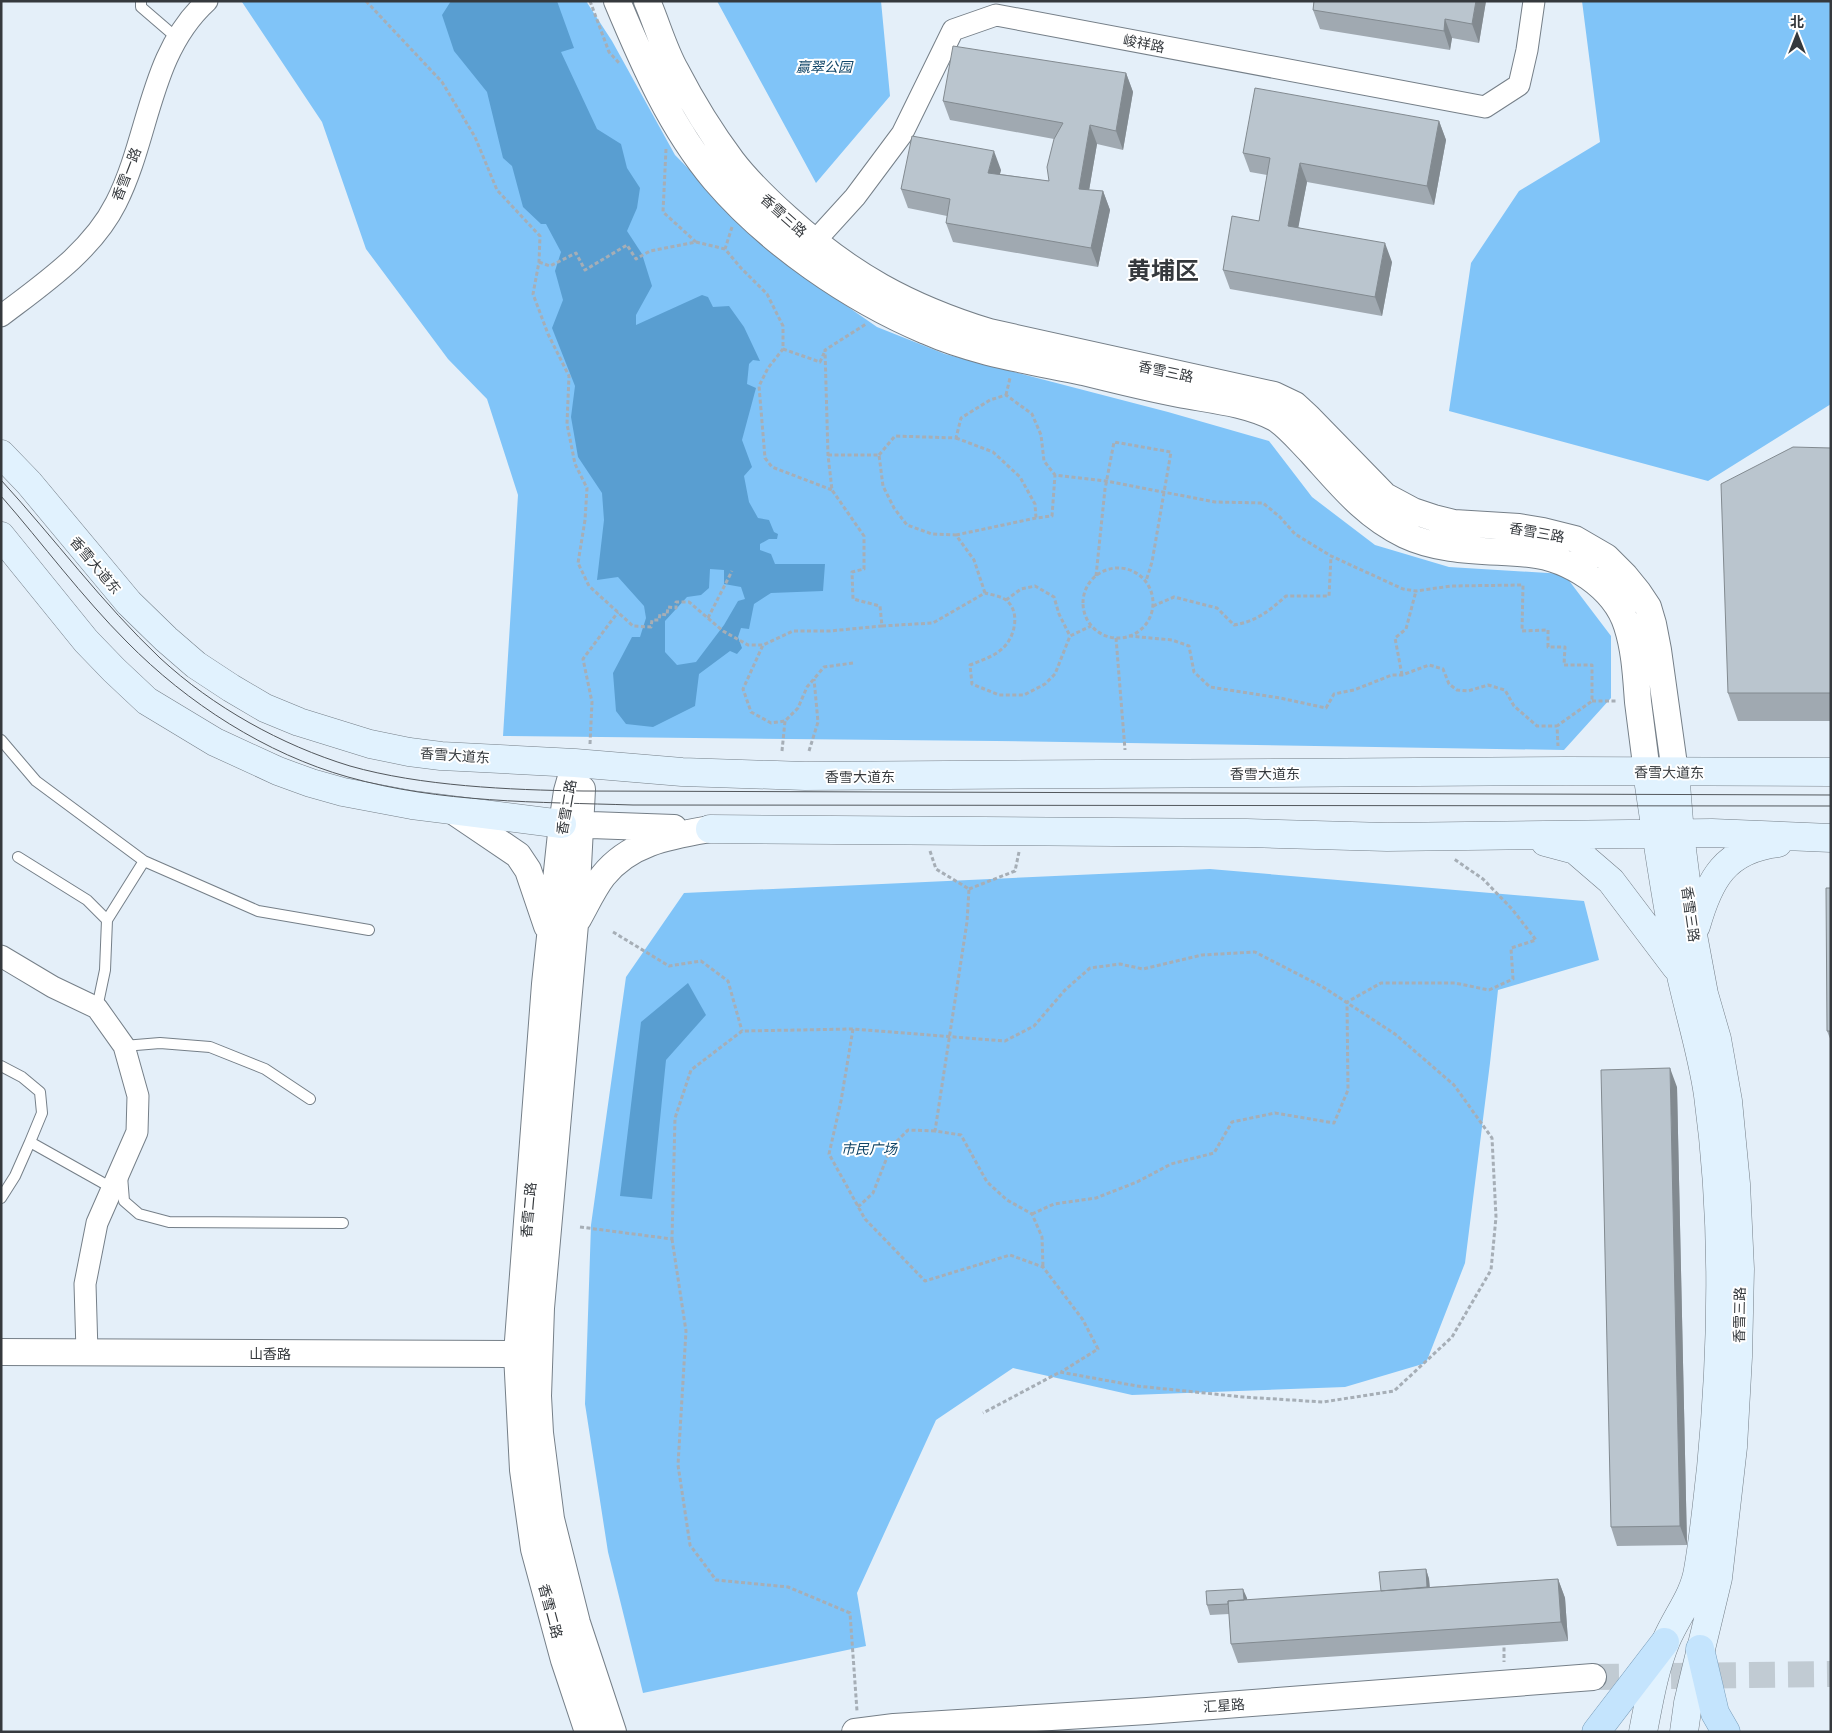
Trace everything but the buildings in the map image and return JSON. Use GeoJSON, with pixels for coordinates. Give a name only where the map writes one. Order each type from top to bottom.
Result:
{"type":"FeatureCollection","features":[{"type":"Feature","properties":{"kind":"main road","name":"香雪大道东"},"geometry":{"type":"LineString","coordinates":[[1,454],[29,483],[129,603],[166,639],[196,664],[265,708],[330,732],[370,744],[409,752],[441,756],[583,754],[682,772],[805,776],[1831,772]]}},
{"type":"Feature","properties":{"kind":"main road"},"geometry":{"type":"LineString","coordinates":[[1,536],[86,641],[114,670],[147,700],[215,742],[311,783],[377,799],[452,811],[571,825]]}},
{"type":"Feature","properties":{"kind":"main road","name":"香雪三路"},"geometry":{"type":"LineString","coordinates":[[1647,772],[1668,834],[1693,935],[1728,1102],[1736,1184],[1740,1269],[1733,1447],[1718,1578],[1688,1703],[1684,1732]]}},
{"type":"Feature","properties":{"kind":"main road","name":"香雪三路"},"geometry":{"type":"LineString","coordinates":[[1643,1732],[1650,1693],[1665,1642],[1686,1604],[1698,1574],[1712,1450],[1720,1342],[1720,1242],[1716,1173],[1708,1094],[1680,972],[1668,834],[1675,772]]}},
{"type":"Feature","properties":{"kind":"main road"},"geometry":{"type":"LineString","coordinates":[[710,828],[1237,832],[1387,837],[1750,834],[1827,838]]}},
{"type":"Feature","properties":{"kind":"main road"},"geometry":{"type":"LineString","coordinates":[[1503,836],[1550,842],[1576,850],[1623,895],[1680,972]]}},
{"type":"Feature","properties":{"kind":"main road"},"geometry":{"type":"LineString","coordinates":[[1693,935],[1704,898],[1712,882],[1733,858],[1745,851],[1767,844],[1827,838]]}},
{"type":"Feature","properties":{"kind":"main road"},"geometry":{"type":"LineString","coordinates":[[1596,1732],[1665,1642]]}},
{"type":"Feature","properties":{"kind":"main road"},"geometry":{"type":"LineString","coordinates":[[1700,1649],[1716,1713],[1726,1732]]}},
{"type":"Feature","properties":{"kind":"street","name":"香雪一路"},"geometry":{"type":"LineString","coordinates":[[1,316],[36,290],[72,259],[97,233],[116,203],[128,174],[163,63],[194,12],[206,1]]}},
{"type":"Feature","properties":{"kind":"street","name":"香雪三路"},"geometry":{"type":"LineString","coordinates":[[617,1],[638,51],[663,100],[677,146],[715,180],[744,210],[806,250],[869,304],[927,332],[972,347],[1174,393],[1244,406],[1277,419],[1299,439],[1361,507],[1388,527],[1417,541],[1448,547],[1476,551],[1534,554],[1556,559],[1580,570],[1602,586],[1626,622],[1634,652],[1647,772]]}},
{"type":"Feature","properties":{"kind":"street","name":"香雪三路"},"geometry":{"type":"LineString","coordinates":[[648,1],[675,70],[732,162],[806,250],[850,269],[892,294],[948,319],[989,332],[1274,395],[1295,405],[1385,496],[1413,510],[1434,518],[1454,522],[1520,527],[1543,531],[1575,539],[1606,557],[1625,576],[1648,608],[1658,650],[1675,772]]}},
{"type":"Feature","properties":{"kind":"street","name":"峻祥路"},"geometry":{"type":"LineString","coordinates":[[806,250],[855,197],[902,134],[953,30],[996,15],[1485,107],[1520,85],[1534,1]]}},
{"type":"Feature","properties":{"kind":"street"},"geometry":{"type":"LineString","coordinates":[[1,440],[15,456],[29,483]]}},
{"type":"Feature","properties":{"kind":"street","name":"香雪二路"},"geometry":{"type":"LineString","coordinates":[[583,754],[567,791],[571,825],[575,924],[528,1354],[550,1519],[577,1623],[613,1732]]}},
{"type":"Feature","properties":{"kind":"street"},"geometry":{"type":"LineString","coordinates":[[452,811],[518,855],[528,870],[534,884],[550,937]]}},
{"type":"Feature","properties":{"kind":"street"},"geometry":{"type":"LineString","coordinates":[[571,825],[710,828]]}},
{"type":"Feature","properties":{"kind":"street","name":"香雪二路"},"geometry":{"type":"LineString","coordinates":[[571,825],[550,937],[545,984],[523,1470],[534,1550],[564,1660],[588,1732]]}},
{"type":"Feature","properties":{"kind":"street"},"geometry":{"type":"LineString","coordinates":[[575,924],[603,876],[626,854],[658,840],[710,828]]}},
{"type":"Feature","properties":{"kind":"street"},"geometry":{"type":"LineString","coordinates":[[1,956],[53,987],[97,1008],[124,1046],[138,1096],[137,1132],[97,1223],[85,1284],[87,1352]]}},
{"type":"Feature","properties":{"kind":"street","name":"山香路"},"geometry":{"type":"LineString","coordinates":[[1,1352],[528,1354]]}},
{"type":"Feature","properties":{"kind":"street","name":"汇星路"},"geometry":{"type":"LineString","coordinates":[[857,1732],[894,1727],[1592,1677]]}},
{"type":"Feature","properties":{"kind":"lane"},"geometry":{"type":"LineString","coordinates":[[141,1],[141,7],[177,38]]}},
{"type":"Feature","properties":{"kind":"lane"},"geometry":{"type":"LineString","coordinates":[[1,740],[36,781],[144,861],[258,911],[369,930]]}},
{"type":"Feature","properties":{"kind":"lane"},"geometry":{"type":"LineString","coordinates":[[18,857],[87,900],[107,920]]}},
{"type":"Feature","properties":{"kind":"lane"},"geometry":{"type":"LineString","coordinates":[[97,1008],[105,970],[107,920],[144,861]]}},
{"type":"Feature","properties":{"kind":"lane"},"geometry":{"type":"LineString","coordinates":[[124,1046],[160,1044],[210,1047],[265,1069],[310,1099]]}},
{"type":"Feature","properties":{"kind":"lane"},"geometry":{"type":"LineString","coordinates":[[1,1066],[22,1077],[40,1092],[42,1113],[15,1176],[1,1198]]}},
{"type":"Feature","properties":{"kind":"lane"},"geometry":{"type":"LineString","coordinates":[[30,1142],[112,1188]]}},
{"type":"Feature","properties":{"kind":"lane"},"geometry":{"type":"LineString","coordinates":[[121,1168],[124,1201],[139,1214],[169,1222],[343,1223]]}},
{"type":"Feature","properties":{"kind":"path"},"geometry":{"type":"LineString","coordinates":[[366,1],[442,82],[475,137],[498,190],[540,236],[539,262],[533,294],[548,334],[569,376],[567,424],[575,464],[586,488],[586,520],[578,563],[589,586],[633,626],[651,627],[652,620],[659,620],[660,614],[667,615],[668,608],[676,608],[676,602],[689,602],[723,631],[748,645],[762,645],[792,632],[933,623],[985,592]]}},
{"type":"Feature","properties":{"kind":"path"},"geometry":{"type":"LineString","coordinates":[[590,1],[609,52],[622,66]]}},
{"type":"Feature","properties":{"kind":"path"},"geometry":{"type":"LineString","coordinates":[[677,146],[663,212],[696,242]]}},
{"type":"Feature","properties":{"kind":"path"},"geometry":{"type":"LineString","coordinates":[[725,249],[734,221]]}},
{"type":"Feature","properties":{"kind":"path"},"geometry":{"type":"LineString","coordinates":[[539,262],[550,266],[576,253],[585,270],[627,245],[636,259],[650,251],[696,242],[725,249],[767,294],[782,326],[782,349],[768,368],[759,386],[765,458],[772,467],[832,490]]}},
{"type":"Feature","properties":{"kind":"path"},"geometry":{"type":"LineString","coordinates":[[782,349],[820,362],[825,350],[866,324]]}},
{"type":"Feature","properties":{"kind":"path"},"geometry":{"type":"LineString","coordinates":[[825,350],[828,456],[832,490],[864,536],[864,569],[852,572],[853,599],[880,606],[882,626]]}},
{"type":"Feature","properties":{"kind":"path"},"geometry":{"type":"LineString","coordinates":[[1006,395],[1010,377]]}},
{"type":"Feature","properties":{"kind":"path"},"geometry":{"type":"LineString","coordinates":[[956,438],[961,418],[990,400],[1006,395]]}},
{"type":"Feature","properties":{"kind":"path"},"geometry":{"type":"LineString","coordinates":[[1006,395],[1032,414],[1041,435],[1044,461],[1055,475],[1052,516],[956,535],[932,534],[907,525],[894,508],[883,486],[879,455],[895,436],[956,438],[994,452],[1020,477],[1035,504],[1036,518]]}},
{"type":"Feature","properties":{"kind":"path"},"geometry":{"type":"LineString","coordinates":[[1096,576],[1106,481],[1114,442],[1171,452],[1152,562],[1146,581]]}},
{"type":"Feature","properties":{"kind":"path"},"geometry":{"type":"LineString","coordinates":[[828,456],[879,455]]}},
{"type":"Feature","properties":{"kind":"path"},"geometry":{"type":"LineString","coordinates":[[1055,475],[1106,481],[1215,502],[1263,503],[1280,517],[1295,534],[1331,556],[1403,589],[1416,591],[1451,586],[1523,585],[1522,631],[1548,630],[1548,647],[1565,647],[1564,665],[1592,665],[1592,701]]}},
{"type":"Feature","properties":{"kind":"path"},"geometry":{"type":"LineString","coordinates":[[956,535],[974,560],[985,592]]}},
{"type":"Feature","properties":{"kind":"path"},"geometry":{"type":"LineString","coordinates":[[1153,606],[1174,597],[1217,608],[1234,625],[1249,622],[1268,611],[1286,596],[1329,596],[1331,556]]}},
{"type":"Feature","properties":{"kind":"path"},"geometry":{"type":"LineString","coordinates":[[1129,636],[1141,629],[1150,619],[1153,606],[1152,593],[1146,581],[1136,572],[1123,568],[1108,569],[1096,576],[1087,587],[1082,600],[1084,615],[1092,626],[1102,635],[1116,638],[1129,636],[1172,640],[1190,646],[1194,672],[1210,687],[1280,698],[1326,708],[1334,694],[1354,690],[1392,675],[1402,675],[1429,664],[1443,669],[1449,684],[1457,690],[1468,691],[1488,685],[1505,690],[1514,706],[1537,726],[1557,726],[1592,701],[1624,701]]}},
{"type":"Feature","properties":{"kind":"path"},"geometry":{"type":"LineString","coordinates":[[708,618],[732,571]]}},
{"type":"Feature","properties":{"kind":"path"},"geometry":{"type":"LineString","coordinates":[[1006,600],[1020,589],[1035,586],[1054,597],[1059,614],[1070,636]]}},
{"type":"Feature","properties":{"kind":"path"},"geometry":{"type":"LineString","coordinates":[[1402,675],[1396,638],[1406,629],[1416,591]]}},
{"type":"Feature","properties":{"kind":"path"},"geometry":{"type":"LineString","coordinates":[[985,592],[1006,600],[1014,608],[1015,622],[1012,636],[1004,647],[970,664],[972,684],[999,695],[1024,695],[1045,684],[1055,674],[1070,636],[1092,626]]}},
{"type":"Feature","properties":{"kind":"path"},"geometry":{"type":"LineString","coordinates":[[583,754],[592,702],[583,659],[618,612]]}},
{"type":"Feature","properties":{"kind":"path"},"geometry":{"type":"LineString","coordinates":[[1116,638],[1125,750]]}},
{"type":"Feature","properties":{"kind":"path"},"geometry":{"type":"LineString","coordinates":[[762,645],[743,689],[751,712],[771,723],[785,721],[798,708],[808,687],[824,667],[854,663]]}},
{"type":"Feature","properties":{"kind":"path"},"geometry":{"type":"LineString","coordinates":[[809,751],[818,722],[814,679]]}},
{"type":"Feature","properties":{"kind":"path"},"geometry":{"type":"LineString","coordinates":[[782,751],[785,721]]}},
{"type":"Feature","properties":{"kind":"path"},"geometry":{"type":"LineString","coordinates":[[1557,726],[1558,746]]}},
{"type":"Feature","properties":{"kind":"path"},"geometry":{"type":"LineString","coordinates":[[929,849],[936,869],[969,889]]}},
{"type":"Feature","properties":{"kind":"path"},"geometry":{"type":"LineString","coordinates":[[969,889],[1015,871],[1020,850]]}},
{"type":"Feature","properties":{"kind":"path"},"geometry":{"type":"LineString","coordinates":[[1347,1002],[1381,982],[1455,982],[1489,990],[1513,979],[1511,948],[1536,940],[1512,909],[1483,880],[1448,854]]}},
{"type":"Feature","properties":{"kind":"path"},"geometry":{"type":"LineString","coordinates":[[935,1131],[967,922],[969,889]]}},
{"type":"Feature","properties":{"kind":"path"},"geometry":{"type":"LineString","coordinates":[[613,932],[669,966],[701,962],[728,981],[742,1031]]}},
{"type":"Feature","properties":{"kind":"path"},"geometry":{"type":"LineString","coordinates":[[857,1732],[850,1613],[788,1587],[716,1580],[690,1545],[678,1465],[686,1331],[672,1239],[675,1118],[691,1070],[742,1031],[854,1029],[1005,1041],[1034,1026],[1065,990],[1090,968],[1120,964],[1143,969],[1202,955],[1255,952],[1323,987],[1395,1034],[1454,1085],[1492,1138],[1496,1217],[1491,1270],[1452,1338],[1394,1391],[1323,1402],[1243,1397],[1137,1386],[1060,1372]]}},
{"type":"Feature","properties":{"kind":"path"},"geometry":{"type":"LineString","coordinates":[[1032,1214],[1054,1204],[1096,1198],[1137,1182],[1171,1164],[1214,1153],[1232,1122],[1275,1113],[1334,1122],[1348,1090],[1347,1002]]}},
{"type":"Feature","properties":{"kind":"path"},"geometry":{"type":"LineString","coordinates":[[854,1029],[829,1154],[865,1219],[925,1281],[1010,1255],[1043,1267],[1083,1320],[1098,1349],[1060,1372],[983,1413]]}},
{"type":"Feature","properties":{"kind":"path"},"geometry":{"type":"LineString","coordinates":[[858,1207],[873,1193],[891,1147],[908,1130],[935,1131],[961,1135],[987,1182],[1007,1200],[1032,1214],[1042,1237],[1043,1267]]}},
{"type":"Feature","properties":{"kind":"path"},"geometry":{"type":"LineString","coordinates":[[580,1227],[672,1239]]}},
{"type":"Feature","properties":{"kind":"path"},"geometry":{"type":"LineString","coordinates":[[1504,1634],[1504,1683]]}},
{"type":"Feature","properties":{"kind":"green space"},"geometry":{"type":"Polygon","coordinates":[[[586,1],[612,41],[675,155],[747,228],[815,284],[877,327],[945,354],[1168,412],[1269,441],[1312,497],[1375,545],[1449,567],[1564,574],[1611,636],[1611,698],[1564,750],[996,741],[503,736],[518,495],[487,399],[448,359],[366,249],[322,122],[242,2],[586,1]]]}},
{"type":"Feature","properties":{"kind":"green space","name":"赢翠公园"},"geometry":{"type":"Polygon","coordinates":[[[717,1],[881,1],[890,96],[816,183],[717,1]]]}},
{"type":"Feature","properties":{"kind":"green space"},"geometry":{"type":"Polygon","coordinates":[[[1582,1],[1831,1],[1831,404],[1708,481],[1449,411],[1471,263],[1519,191],[1600,142],[1582,1]]]}},
{"type":"Feature","properties":{"kind":"green space","name":"市民广场"},"geometry":{"type":"Polygon","coordinates":[[[1210,869],[1584,901],[1599,960],[1498,990],[1465,1263],[1426,1363],[1345,1387],[1132,1395],[1013,1368],[936,1420],[857,1593],[866,1646],[643,1693],[608,1552],[585,1404],[591,1225],[626,977],[684,893],[1210,869]]]}},
{"type":"Feature","properties":{"kind":"shaded area"},"geometry":{"type":"Polygon","coordinates":[[[451,1],[557,1],[574,48],[561,52],[597,129],[621,144],[627,168],[640,188],[637,208],[627,231],[642,254],[652,286],[636,315],[636,325],[702,295],[708,297],[713,307],[729,306],[744,327],[760,361],[753,360],[749,364],[747,384],[756,388],[742,440],[752,467],[744,476],[749,502],[758,518],[769,520],[774,532],[778,534],[777,539],[769,539],[760,544],[760,550],[771,554],[775,564],[825,564],[823,591],[771,593],[754,604],[749,629],[741,628],[738,637],[742,648],[737,654],[730,651],[699,674],[695,706],[653,727],[626,724],[616,711],[613,673],[632,637],[640,637],[646,618],[644,606],[618,577],[597,580],[604,520],[602,493],[578,457],[571,417],[575,386],[552,328],[563,300],[555,271],[561,252],[546,224],[541,224],[523,207],[512,166],[503,158],[487,92],[454,51],[442,15],[451,1]],[[710,569],[709,588],[701,595],[687,597],[665,621],[665,652],[677,665],[696,662],[724,625],[738,601],[745,599],[741,587],[724,584],[724,570],[710,569]]]}},
{"type":"Feature","properties":{"kind":"shaded area"},"geometry":{"type":"Polygon","coordinates":[[[688,983],[706,1015],[666,1060],[652,1199],[620,1196],[641,1022],[688,983]]]}},
{"type":"Feature","properties":{"kind":"tunnel"},"geometry":{"type":"LineString","coordinates":[[1593,1677],[1831,1674]]}},
{"type":"Feature","properties":{"kind":"tram line"},"geometry":{"type":"LineString","coordinates":[[1,480],[118,615],[160,658],[202,693],[274,736],[299,747],[350,766],[406,778],[465,786],[583,791],[1831,795]]}},
{"type":"Feature","properties":{"kind":"tram line"},"geometry":{"type":"LineString","coordinates":[[1,496],[110,625],[175,686],[229,724],[287,755],[348,777],[418,792],[489,800],[633,805],[1831,806]]}},
{"type":"Feature","properties":{"kind":"district","name":"黄埔区"},"geometry":{"type":"Point","coordinates":[1163,269]}}]}
